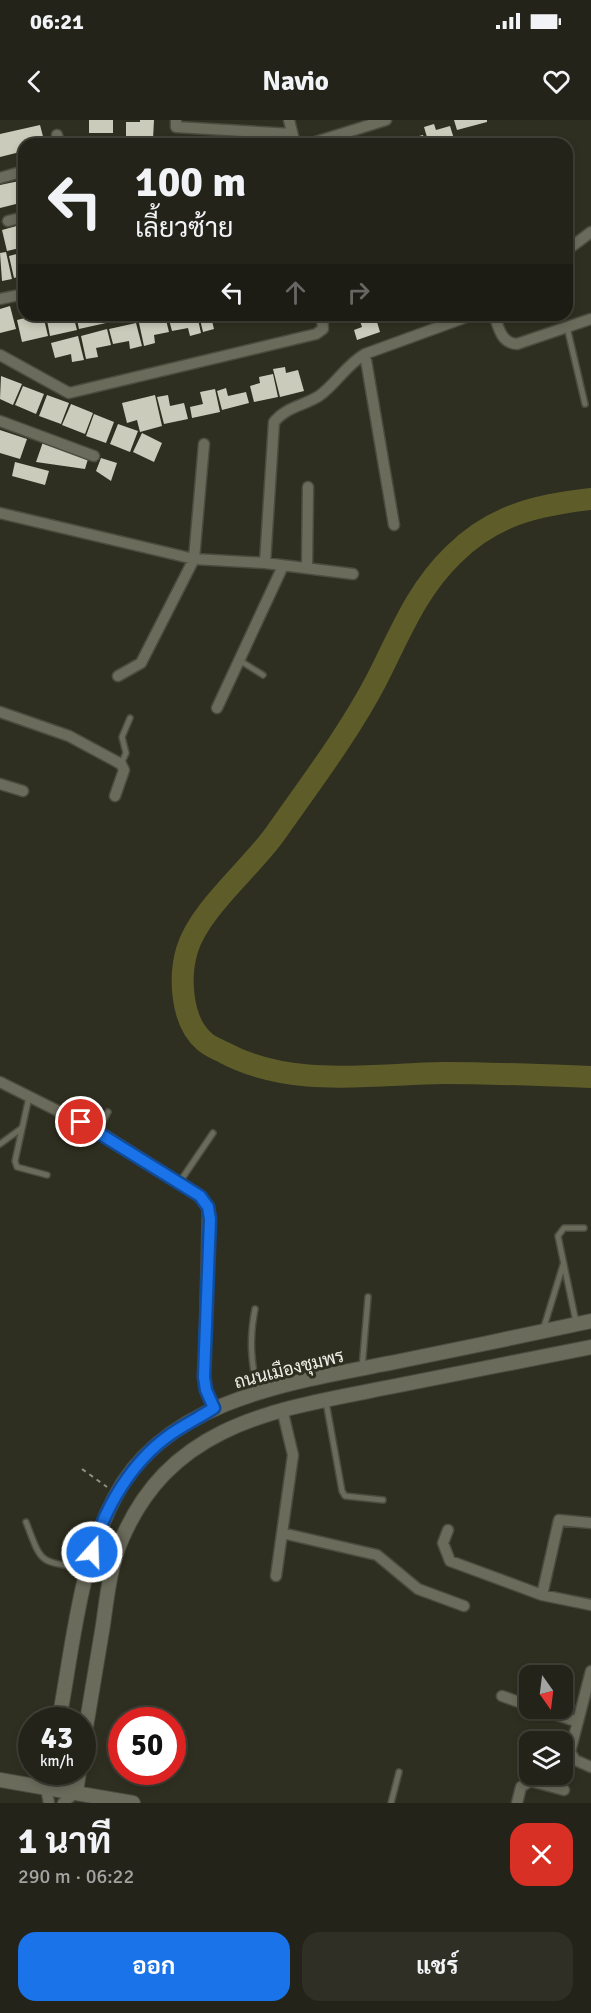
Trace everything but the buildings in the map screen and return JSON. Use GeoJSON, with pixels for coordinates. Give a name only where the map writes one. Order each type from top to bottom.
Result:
{"type":"FeatureCollection","features":[{"type":"Feature","properties":{"kind":"main road","name":"ถนนเมืองชุมพร"},"geometry":{"type":"LineString","coordinates":[[61,1707],[87,1569],[97,1534],[116,1494],[142,1461],[169,1435],[214,1408],[258,1392],[591,1321]]}},
{"type":"Feature","properties":{"kind":"main road","name":"ถนนเมืองชุมพร"},"geometry":{"type":"LineString","coordinates":[[89,1707],[111,1574],[120,1542],[135,1511],[159,1478],[186,1453],[231,1427],[282,1409],[591,1347]]}},
{"type":"Feature","properties":{"kind":"main road"},"geometry":{"type":"LineString","coordinates":[[0,1780],[133,1803]]}},
{"type":"Feature","properties":{"kind":"main road"},"geometry":{"type":"LineString","coordinates":[[76,1792],[77,1785]]}},
{"type":"Feature","properties":{"kind":"street"},"geometry":{"type":"LineString","coordinates":[[176,120],[176,127],[284,138]]}},
{"type":"Feature","properties":{"kind":"street"},"geometry":{"type":"LineString","coordinates":[[289,120],[294,138]]}},
{"type":"Feature","properties":{"kind":"street"},"geometry":{"type":"LineString","coordinates":[[328,138],[386,120]]}},
{"type":"Feature","properties":{"kind":"street"},"geometry":{"type":"LineString","coordinates":[[0,178],[18,173]]}},
{"type":"Feature","properties":{"kind":"street"},"geometry":{"type":"LineString","coordinates":[[8,221],[18,218]]}},
{"type":"Feature","properties":{"kind":"street"},"geometry":{"type":"LineString","coordinates":[[573,246],[591,232]]}},
{"type":"Feature","properties":{"kind":"street"},"geometry":{"type":"LineString","coordinates":[[0,299],[18,295]]}},
{"type":"Feature","properties":{"kind":"street"},"geometry":{"type":"LineString","coordinates":[[496,321],[504,339],[509,343],[517,344],[591,319]]}},
{"type":"Feature","properties":{"kind":"street"},"geometry":{"type":"LineString","coordinates":[[0,354],[69,393],[316,334],[323,329],[322,321]]}},
{"type":"Feature","properties":{"kind":"street"},"geometry":{"type":"LineString","coordinates":[[265,563],[274,422],[281,412],[320,395],[353,361],[365,354],[456,321]]}},
{"type":"Feature","properties":{"kind":"street"},"geometry":{"type":"LineString","coordinates":[[365,354],[394,525]]}},
{"type":"Feature","properties":{"kind":"street"},"geometry":{"type":"LineString","coordinates":[[0,421],[94,456]]}},
{"type":"Feature","properties":{"kind":"street"},"geometry":{"type":"LineString","coordinates":[[118,676],[141,663],[194,559],[204,444]]}},
{"type":"Feature","properties":{"kind":"street"},"geometry":{"type":"LineString","coordinates":[[307,568],[308,487]]}},
{"type":"Feature","properties":{"kind":"street"},"geometry":{"type":"LineString","coordinates":[[0,513],[194,559],[265,563],[353,574]]}},
{"type":"Feature","properties":{"kind":"street"},"geometry":{"type":"LineString","coordinates":[[217,708],[283,566]]}},
{"type":"Feature","properties":{"kind":"street"},"geometry":{"type":"LineString","coordinates":[[0,712],[69,736],[121,764],[124,770],[115,796]]}},
{"type":"Feature","properties":{"kind":"street"},"geometry":{"type":"LineString","coordinates":[[0,784],[23,791]]}},
{"type":"Feature","properties":{"kind":"street"},"geometry":{"type":"LineString","coordinates":[[0,1082],[98,1131],[200,1196],[208,1207],[204,1377],[206,1390],[214,1408]]}},
{"type":"Feature","properties":{"kind":"street"},"geometry":{"type":"LineString","coordinates":[[276,1576],[293,1455],[282,1409]]}},
{"type":"Feature","properties":{"kind":"street"},"geometry":{"type":"LineString","coordinates":[[542,1595],[559,1520],[591,1523]]}},
{"type":"Feature","properties":{"kind":"street"},"geometry":{"type":"LineString","coordinates":[[448,1530],[443,1544],[450,1561],[542,1595],[591,1605]]}},
{"type":"Feature","properties":{"kind":"street"},"geometry":{"type":"LineString","coordinates":[[282,1533],[377,1555],[418,1589],[464,1606]]}},
{"type":"Feature","properties":{"kind":"street"},"geometry":{"type":"LineString","coordinates":[[591,1671],[570,1752],[575,1760],[591,1767]]}},
{"type":"Feature","properties":{"kind":"street"},"geometry":{"type":"LineString","coordinates":[[502,1696],[519,1702]]}},
{"type":"Feature","properties":{"kind":"street"},"geometry":{"type":"LineString","coordinates":[[569,1719],[578,1722]]}},
{"type":"Feature","properties":{"kind":"street"},"geometry":{"type":"LineString","coordinates":[[517,1803],[520,1787],[530,1781],[564,1790]]}},
{"type":"Feature","properties":{"kind":"street"},"geometry":{"type":"LineString","coordinates":[[46,1788],[49,1803]]}},
{"type":"Feature","properties":{"kind":"street"},"geometry":{"type":"LineString","coordinates":[[63,1803],[76,1792]]}},
{"type":"Feature","properties":{"kind":"lane"},"geometry":{"type":"LineString","coordinates":[[567,327],[585,404]]}},
{"type":"Feature","properties":{"kind":"lane"},"geometry":{"type":"LineString","coordinates":[[239,660],[263,675]]}},
{"type":"Feature","properties":{"kind":"lane"},"geometry":{"type":"LineString","coordinates":[[121,764],[126,753],[122,737],[130,718]]}},
{"type":"Feature","properties":{"kind":"lane"},"geometry":{"type":"LineString","coordinates":[[29,1095],[15,1161],[17,1167],[47,1175]]}},
{"type":"Feature","properties":{"kind":"lane"},"geometry":{"type":"LineString","coordinates":[[98,1131],[108,1112]]}},
{"type":"Feature","properties":{"kind":"lane"},"geometry":{"type":"LineString","coordinates":[[0,1143],[22,1128]]}},
{"type":"Feature","properties":{"kind":"lane"},"geometry":{"type":"LineString","coordinates":[[179,1183],[213,1133]]}},
{"type":"Feature","properties":{"kind":"lane"},"geometry":{"type":"LineString","coordinates":[[577,1324],[558,1236],[564,1228],[584,1228]]}},
{"type":"Feature","properties":{"kind":"lane"},"geometry":{"type":"LineString","coordinates":[[543,1331],[564,1263]]}},
{"type":"Feature","properties":{"kind":"lane"},"geometry":{"type":"LineString","coordinates":[[362,1369],[368,1298]]}},
{"type":"Feature","properties":{"kind":"lane"},"geometry":{"type":"LineString","coordinates":[[255,1309],[250,1334],[251,1360],[258,1392]]}},
{"type":"Feature","properties":{"kind":"lane"},"geometry":{"type":"LineString","coordinates":[[326,1400],[342,1491],[345,1496],[383,1500]]}},
{"type":"Feature","properties":{"kind":"lane"},"geometry":{"type":"LineString","coordinates":[[26,1522],[39,1556],[47,1562],[87,1569]]}},
{"type":"Feature","properties":{"kind":"lane"},"geometry":{"type":"LineString","coordinates":[[391,1803],[399,1772]]}},
{"type":"Feature","properties":{"kind":"path"},"geometry":{"type":"LineString","coordinates":[[82,1468],[116,1494]]}},
{"type":"Feature","properties":{"kind":"waterway"},"geometry":{"type":"LineString","coordinates":[[591,499],[534,509],[500,521],[468,541],[440,569],[419,598],[366,699],[329,758],[265,847],[202,920],[187,950],[183,973],[186,1011],[196,1032],[204,1041],[249,1064],[276,1071],[332,1077],[444,1073],[591,1077]]}},
{"type":"Feature","properties":{"kind":"route"},"geometry":{"type":"LineString","coordinates":[[81,1122],[200,1196],[208,1207],[210,1219],[204,1377],[206,1390],[214,1408],[169,1435],[142,1461],[116,1494],[97,1534],[92,1552]]}}]}
